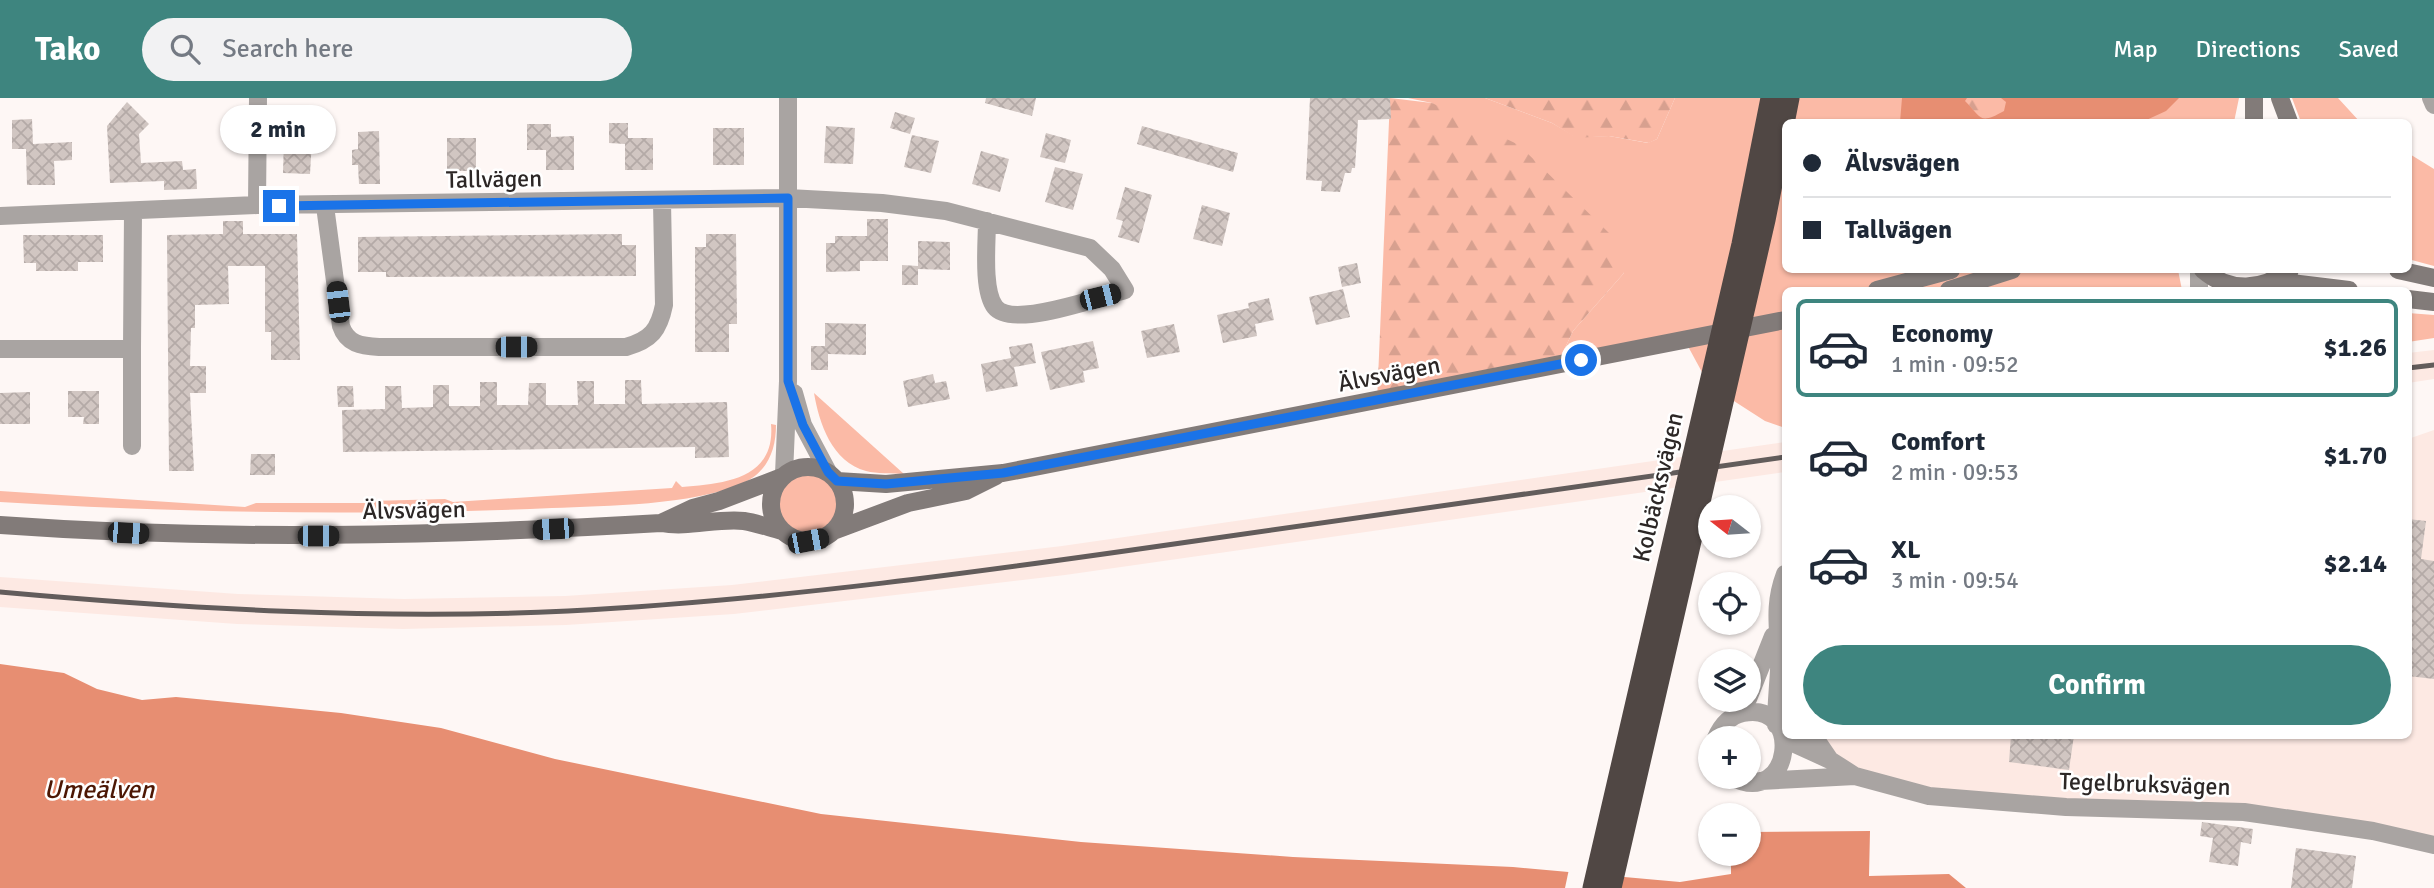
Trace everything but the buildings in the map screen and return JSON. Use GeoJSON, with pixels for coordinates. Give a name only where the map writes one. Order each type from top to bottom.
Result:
{"type":"FeatureCollection","features":[{"type":"Feature","properties":{"kind":"highway","name":"Kolbäcksvägen"},"geometry":{"type":"LineString","coordinates":[[1593,888],[1742,244],[1771,98]]}},
{"type":"Feature","properties":{"kind":"highway","name":"Kolbäcksvägen"},"geometry":{"type":"LineString","coordinates":[[1785,119],[1789,98]]}},
{"type":"Feature","properties":{"kind":"highway","name":"Kolbäcksvägen"},"geometry":{"type":"LineString","coordinates":[[1611,888],[1765,220],[1782,134]]}},
{"type":"Feature","properties":{"kind":"main road"},"geometry":{"type":"LineString","coordinates":[[2254,119],[2255,98]]}},
{"type":"Feature","properties":{"kind":"main road"},"geometry":{"type":"LineString","coordinates":[[2280,98],[2288,119]]}},
{"type":"Feature","properties":{"kind":"main road"},"geometry":{"type":"LineString","coordinates":[[1888,287],[1940,273]]}},
{"type":"Feature","properties":{"kind":"main road"},"geometry":{"type":"LineString","coordinates":[[1958,287],[2003,273]]}},
{"type":"Feature","properties":{"kind":"main road"},"geometry":{"type":"LineString","coordinates":[[2206,273],[2235,287]]}},
{"type":"Feature","properties":{"kind":"main road"},"geometry":{"type":"LineString","coordinates":[[2412,273],[2434,278]]}},
{"type":"Feature","properties":{"kind":"main road"},"geometry":{"type":"LineString","coordinates":[[2248,287],[2283,275],[2335,287]]}},
{"type":"Feature","properties":{"kind":"main road"},"geometry":{"type":"LineString","coordinates":[[2412,299],[2434,302]]}},
{"type":"Feature","properties":{"kind":"main road","name":"Älvsvägen"},"geometry":{"type":"LineString","coordinates":[[833,477],[886,484],[1003,473],[1782,321]]}},
{"type":"Feature","properties":{"kind":"main road"},"geometry":{"type":"LineString","coordinates":[[813,467],[833,477],[845,501],[840,522],[833,531],[808,541],[794,538],[782,531],[775,521],[771,498],[783,476],[796,468],[813,467]]}},
{"type":"Feature","properties":{"kind":"main road","name":"Älvsvägen"},"geometry":{"type":"LineString","coordinates":[[833,531],[908,503],[966,491],[1003,473]]}},
{"type":"Feature","properties":{"kind":"main road","name":"Älvsvägen"},"geometry":{"type":"LineString","coordinates":[[661,523],[692,508],[719,501],[783,476]]}},
{"type":"Feature","properties":{"kind":"main road","name":"Älvsvägen"},"geometry":{"type":"LineString","coordinates":[[0,525],[150,534],[368,536],[661,523],[684,527],[745,521],[782,531]]}},
{"type":"Feature","properties":{"kind":"street"},"geometry":{"type":"LineString","coordinates":[[257,205],[258,98]]}},
{"type":"Feature","properties":{"kind":"street"},"geometry":{"type":"LineString","coordinates":[[783,476],[788,381],[788,98]]}},
{"type":"Feature","properties":{"kind":"street"},"geometry":{"type":"LineString","coordinates":[[2431,98],[2434,106]]}},
{"type":"Feature","properties":{"kind":"street","name":"Tallvägen"},"geometry":{"type":"LineString","coordinates":[[0,216],[257,205],[662,202],[788,198],[924,207],[987,221],[1090,248],[1112,269],[1125,290],[1026,316],[1004,314],[995,308],[988,286],[987,221]]}},
{"type":"Feature","properties":{"kind":"street"},"geometry":{"type":"LineString","coordinates":[[326,206],[341,326],[345,337],[355,344],[379,347],[626,347],[650,338],[661,320],[664,305],[662,202]]}},
{"type":"Feature","properties":{"kind":"street"},"geometry":{"type":"LineString","coordinates":[[132,446],[133,212]]}},
{"type":"Feature","properties":{"kind":"street"},"geometry":{"type":"LineString","coordinates":[[0,349],[132,349]]}},
{"type":"Feature","properties":{"kind":"street"},"geometry":{"type":"LineString","coordinates":[[788,381],[803,425],[833,477]]}},
{"type":"Feature","properties":{"kind":"street"},"geometry":{"type":"LineString","coordinates":[[1761,667],[1776,629],[1782,592]]}},
{"type":"Feature","properties":{"kind":"street"},"geometry":{"type":"LineString","coordinates":[[1761,781],[1774,773],[1782,762],[1775,695],[1782,675],[1776,629]]}},
{"type":"Feature","properties":{"kind":"street"},"geometry":{"type":"LineString","coordinates":[[1725,726],[1737,712]]}},
{"type":"Feature","properties":{"kind":"street"},"geometry":{"type":"LineString","coordinates":[[1732,717],[1756,713],[1780,732]]}},
{"type":"Feature","properties":{"kind":"street"},"geometry":{"type":"LineString","coordinates":[[1792,739],[1830,760]]}},
{"type":"Feature","properties":{"kind":"street","name":"Tegelbruksvägen"},"geometry":{"type":"LineString","coordinates":[[1816,739],[1830,760],[1855,776],[1929,796],[2066,807],[2244,812],[2361,829],[2434,845]]}},
{"type":"Feature","properties":{"kind":"street","name":"Tegelbruksvägen"},"geometry":{"type":"LineString","coordinates":[[1761,782],[1855,776]]}},
{"type":"Feature","properties":{"kind":"shaded area"},"geometry":{"type":"Polygon","coordinates":[[[2434,350],[2434,379],[2412,382],[2412,353],[2434,350]]]}},
{"type":"Feature","properties":{"kind":"shaded area"},"geometry":{"type":"Polygon","coordinates":[[[2434,430],[2434,845],[2301,819],[1976,800],[1855,776],[1817,739],[2412,739],[2412,438],[2434,430]]]}},
{"type":"Feature","properties":{"kind":"shaded area"},"geometry":{"type":"Polygon","coordinates":[[[1782,442],[1782,472],[1065,575],[734,614],[566,625],[403,629],[237,624],[0,607],[0,577],[238,594],[404,599],[565,596],[732,585],[1062,546],[1782,442]]]}},
{"type":"Feature","properties":{"kind":"green space"},"geometry":{"type":"Polygon","coordinates":[[[1390,98],[1432,103],[1519,145],[1609,233],[1624,273],[1573,331],[1557,365],[1377,402],[1390,98]]]}},
{"type":"Feature","properties":{"kind":"green space"},"geometry":{"type":"Polygon","coordinates":[[[1408,98],[1485,98],[1552,123],[1576,137],[1609,136],[1648,143],[1657,139],[1675,98],[2239,98],[2235,119],[1782,119],[1782,273],[2179,273],[2181,287],[1782,287],[1782,427],[1765,421],[1709,385],[1684,339],[1557,365],[1573,331],[1624,273],[1432,103],[1408,98]]]}},
{"type":"Feature","properties":{"kind":"green space"},"geometry":{"type":"Polygon","coordinates":[[[1485,98],[1675,98],[1657,139],[1649,143],[1609,136],[1576,138],[1552,123],[1485,98]]]}},
{"type":"Feature","properties":{"kind":"green space"},"geometry":{"type":"Polygon","coordinates":[[[1967,98],[2001,98],[2006,106],[2004,111],[1996,115],[1982,118],[1965,101],[1967,98]]]}},
{"type":"Feature","properties":{"kind":"green space"},"geometry":{"type":"Polygon","coordinates":[[[2292,98],[2338,98],[2357,119],[2300,119],[2292,98]]]}},
{"type":"Feature","properties":{"kind":"green space"},"geometry":{"type":"Polygon","coordinates":[[[2412,155],[2434,169],[2434,266],[2412,260],[2412,155]]]}},
{"type":"Feature","properties":{"kind":"green space"},"geometry":{"type":"Polygon","coordinates":[[[2412,313],[2434,315],[2434,338],[2412,341],[2412,313]]]}},
{"type":"Feature","properties":{"kind":"green space"},"geometry":{"type":"Polygon","coordinates":[[[814,393],[904,474],[866,471],[844,459],[829,440],[819,417],[814,393]]]}},
{"type":"Feature","properties":{"kind":"green space"},"geometry":{"type":"Polygon","coordinates":[[[771,424],[776,425],[772,452],[764,467],[750,479],[721,491],[649,503],[345,513],[138,509],[0,502],[0,491],[245,507],[256,503],[366,503],[445,499],[453,502],[672,488],[676,481],[682,487],[698,486],[729,481],[756,468],[765,457],[770,443],[771,424]]]}},
{"type":"Feature","properties":{"kind":"green space"},"geometry":{"type":"Polygon","coordinates":[[[808,467],[822,470],[834,478],[842,490],[845,504],[842,518],[834,530],[822,538],[808,541],[794,538],[782,530],[774,518],[771,504],[774,490],[782,478],[794,470],[808,467]]]}},
{"type":"Feature","properties":{"kind":"water"},"geometry":{"type":"Polygon","coordinates":[[[1902,98],[1967,98],[1965,101],[1978,115],[1990,118],[2004,111],[2006,102],[2001,98],[2179,98],[2166,111],[2149,119],[1900,119],[1902,98]]]}},
{"type":"Feature","properties":{"kind":"water","name":"Umeälven"},"geometry":{"type":"Polygon","coordinates":[[[0,664],[64,673],[97,689],[142,700],[176,697],[341,713],[441,728],[555,759],[821,814],[1081,842],[1293,857],[1513,867],[1680,882],[1731,874],[1731,866],[1761,866],[1761,832],[1870,831],[1869,876],[1949,874],[1966,888],[0,888],[0,664]]]}},
{"type":"Feature","properties":{"kind":"pier"},"geometry":{"type":"Polygon","coordinates":[[[1569,869],[1621,873],[1617,888],[1565,888],[1569,869]]]}},
{"type":"Feature","properties":{"kind":"railway"},"geometry":{"type":"LineString","coordinates":[[2412,368],[2434,365]]}},
{"type":"Feature","properties":{"kind":"railway"},"geometry":{"type":"LineString","coordinates":[[0,592],[213,608],[355,613],[497,613],[647,606],[804,592],[961,573],[1782,457]]}},
{"type":"Feature","properties":{"kind":"route"},"geometry":{"type":"LineString","coordinates":[[279,206],[788,198],[788,381],[803,425],[828,472],[837,481],[886,484],[966,474],[1003,473],[1581,360]]}}]}
